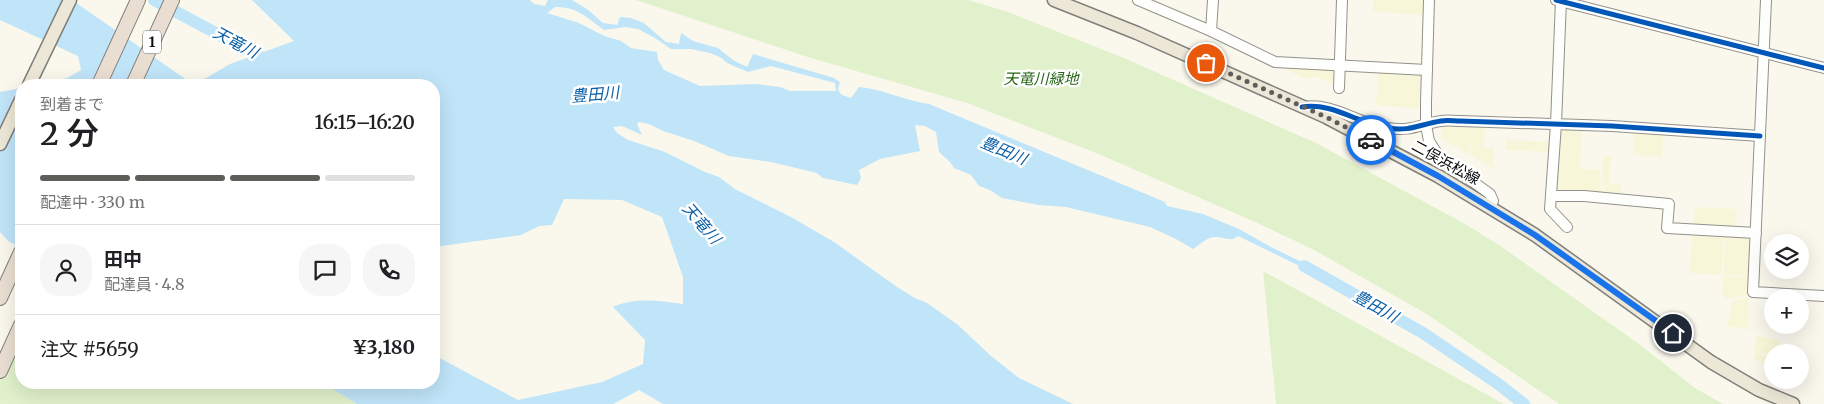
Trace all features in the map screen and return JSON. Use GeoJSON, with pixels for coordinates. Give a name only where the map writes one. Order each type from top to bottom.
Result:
{"type":"FeatureCollection","features":[{"type":"Feature","properties":{"kind":"highway","name":"1"},"geometry":{"type":"LineString","coordinates":[[102,79],[138,0]]}},
{"type":"Feature","properties":{"kind":"highway","name":"1"},"geometry":{"type":"LineString","coordinates":[[136,79],[172,0]]}},
{"type":"Feature","properties":{"kind":"highway"},"geometry":{"type":"LineString","coordinates":[[0,298],[15,265]]}},
{"type":"Feature","properties":{"kind":"highway"},"geometry":{"type":"LineString","coordinates":[[0,371],[15,338]]}},
{"type":"Feature","properties":{"kind":"main road"},"geometry":{"type":"LineString","coordinates":[[31,79],[70,0]]}},
{"type":"Feature","properties":{"kind":"main road","name":"二俣浜松線"},"geometry":{"type":"LineString","coordinates":[[1054,0],[1137,33],[1302,107],[1438,176],[1535,235],[1711,362],[1759,390],[1793,404]]}},
{"type":"Feature","properties":{"kind":"main road"},"geometry":{"type":"LineString","coordinates":[[0,144],[15,113]]}},
{"type":"Feature","properties":{"kind":"street"},"geometry":{"type":"LineString","coordinates":[[1138,0],[1275,62],[1427,70]]}},
{"type":"Feature","properties":{"kind":"street"},"geometry":{"type":"LineString","coordinates":[[1211,32],[1213,0]]}},
{"type":"Feature","properties":{"kind":"street"},"geometry":{"type":"LineString","coordinates":[[1340,88],[1342,0]]}},
{"type":"Feature","properties":{"kind":"street"},"geometry":{"type":"LineString","coordinates":[[1429,0],[1426,125],[1429,141],[1440,158],[1490,194],[1493,201],[1490,207]]}},
{"type":"Feature","properties":{"kind":"street"},"geometry":{"type":"LineString","coordinates":[[1566,228],[1550,209],[1556,124],[1559,0],[1824,68]]}},
{"type":"Feature","properties":{"kind":"street"},"geometry":{"type":"LineString","coordinates":[[1766,0],[1753,292],[1824,296]]}},
{"type":"Feature","properties":{"kind":"street"},"geometry":{"type":"LineString","coordinates":[[1302,107],[1320,106],[1386,128],[1410,129],[1441,121],[1556,124],[1760,136]]}},
{"type":"Feature","properties":{"kind":"street"},"geometry":{"type":"LineString","coordinates":[[1552,196],[1584,196],[1669,204],[1667,228],[1756,233]]}},
{"type":"Feature","properties":{"kind":"shaded area"},"geometry":{"type":"Polygon","coordinates":[[[1373,0],[1425,0],[1424,15],[1373,12],[1373,0]]]}},
{"type":"Feature","properties":{"kind":"shaded area"},"geometry":{"type":"Polygon","coordinates":[[[1278,65],[1339,68],[1338,87],[1317,77],[1302,78],[1278,65]]]}},
{"type":"Feature","properties":{"kind":"shaded area"},"geometry":{"type":"Polygon","coordinates":[[[1378,70],[1421,72],[1419,109],[1376,105],[1378,70]]]}},
{"type":"Feature","properties":{"kind":"shaded area"},"geometry":{"type":"Polygon","coordinates":[[[1441,124],[1485,125],[1483,158],[1484,147],[1494,148],[1494,169],[1471,155],[1472,127],[1470,155],[1441,138],[1441,124]]]}},
{"type":"Feature","properties":{"kind":"shaded area"},"geometry":{"type":"Polygon","coordinates":[[[1559,128],[1582,129],[1580,169],[1600,170],[1601,185],[1605,196],[1556,193],[1559,128]]]}},
{"type":"Feature","properties":{"kind":"shaded area"},"geometry":{"type":"Polygon","coordinates":[[[1634,133],[1663,134],[1662,156],[1633,155],[1634,133]]]}},
{"type":"Feature","properties":{"kind":"shaded area"},"geometry":{"type":"Polygon","coordinates":[[[1506,140],[1551,142],[1550,152],[1505,150],[1506,140]]]}},
{"type":"Feature","properties":{"kind":"shaded area"},"geometry":{"type":"Polygon","coordinates":[[[1611,156],[1609,184],[1621,185],[1621,196],[1606,195],[1603,184],[1602,157],[1611,156]]]}},
{"type":"Feature","properties":{"kind":"shaded area"},"geometry":{"type":"Polygon","coordinates":[[[1695,207],[1736,209],[1735,229],[1693,227],[1695,207]]]}},
{"type":"Feature","properties":{"kind":"shaded area"},"geometry":{"type":"Polygon","coordinates":[[[1693,231],[1725,233],[1721,275],[1689,273],[1693,231]]]}},
{"type":"Feature","properties":{"kind":"shaded area"},"geometry":{"type":"Polygon","coordinates":[[[1726,233],[1752,235],[1749,276],[1723,275],[1726,233]]]}},
{"type":"Feature","properties":{"kind":"shaded area"},"geometry":{"type":"Polygon","coordinates":[[[1723,276],[1749,277],[1748,295],[1727,299],[1722,295],[1723,276]]]}},
{"type":"Feature","properties":{"kind":"shaded area"},"geometry":{"type":"Polygon","coordinates":[[[1749,298],[1748,330],[1727,326],[1733,300],[1749,298]]]}},
{"type":"Feature","properties":{"kind":"shaded area"},"geometry":{"type":"Polygon","coordinates":[[[1756,336],[1779,340],[1778,344],[1764,344],[1764,354],[1754,353],[1756,336]]]}},
{"type":"Feature","properties":{"kind":"shaded area"},"geometry":{"type":"Polygon","coordinates":[[[1754,354],[1764,356],[1764,364],[1754,359],[1754,354]]]}},
{"type":"Feature","properties":{"kind":"green space","name":"天竜川緑地"},"geometry":{"type":"Polygon","coordinates":[[[636,0],[968,0],[1008,12],[1124,58],[1316,143],[1467,225],[1499,245],[1639,344],[1695,388],[1723,404],[1559,404],[1425,313],[1314,250],[1253,221],[1096,153],[967,103],[811,58],[636,0]]]}},
{"type":"Feature","properties":{"kind":"green space"},"geometry":{"type":"Polygon","coordinates":[[[1263,271],[1504,404],[1276,404],[1263,271]]]}},
{"type":"Feature","properties":{"kind":"green space"},"geometry":{"type":"Polygon","coordinates":[[[15,338],[15,389],[334,389],[357,404],[0,404],[0,371],[15,338]]]}},
{"type":"Feature","properties":{"kind":"water"},"geometry":{"type":"Polygon","coordinates":[[[0,0],[72,0],[185,79],[62,79],[81,70],[78,56],[0,20],[0,0]]]}},
{"type":"Feature","properties":{"kind":"water"},"geometry":{"type":"Polygon","coordinates":[[[252,0],[530,0],[534,4],[545,6],[548,0],[572,0],[587,9],[603,23],[617,25],[620,17],[631,18],[644,23],[666,42],[679,44],[681,33],[693,41],[718,48],[733,60],[747,67],[753,54],[834,78],[840,82],[838,90],[842,95],[851,98],[859,87],[929,104],[1165,202],[1167,206],[1203,214],[1239,229],[1318,270],[1318,275],[1238,236],[1231,239],[1210,238],[1193,249],[1150,227],[1066,207],[1039,205],[1002,198],[990,190],[979,186],[971,175],[954,168],[939,152],[936,132],[925,126],[915,125],[920,151],[880,159],[859,170],[861,178],[857,185],[823,178],[817,173],[771,162],[729,156],[649,124],[639,122],[637,124],[642,135],[622,126],[613,127],[617,133],[628,140],[665,152],[719,177],[735,189],[791,217],[834,242],[897,287],[927,303],[958,325],[991,356],[1019,378],[1073,404],[663,404],[639,390],[613,404],[357,404],[333,389],[440,389],[440,358],[518,400],[602,382],[643,364],[645,340],[613,307],[639,301],[683,304],[683,277],[662,217],[622,200],[564,199],[552,225],[539,226],[521,235],[440,246],[440,79],[204,79],[230,64],[294,41],[252,0]],[[555,7],[547,13],[579,23],[604,36],[621,41],[631,48],[657,52],[658,60],[664,70],[700,86],[756,84],[780,87],[790,91],[836,91],[835,83],[771,66],[748,72],[710,53],[691,49],[671,49],[638,29],[625,27],[604,30],[581,14],[570,9],[555,7]]]}},
{"type":"Feature","properties":{"kind":"water"},"geometry":{"type":"Polygon","coordinates":[[[15,89],[15,245],[8,241],[0,232],[0,92],[15,89]]]}},
{"type":"Feature","properties":{"kind":"waterway","name":"天竜川"},"geometry":{"type":"LineString","coordinates":[[154,0],[270,62]]}},
{"type":"Feature","properties":{"kind":"waterway","name":"豊田川"},"geometry":{"type":"LineString","coordinates":[[1304,266],[1423,333],[1497,383],[1524,404]]}},
{"type":"Feature","properties":{"kind":"cycle path"},"geometry":{"type":"LineString","coordinates":[[1556,0],[1824,68]]}},
{"type":"Feature","properties":{"kind":"cycle path"},"geometry":{"type":"LineString","coordinates":[[1302,107],[1313,106],[1335,110],[1377,126],[1395,129],[1448,121],[1612,126],[1760,136]]}},
{"type":"Feature","properties":{"kind":"way so far"},"geometry":{"type":"LineString","coordinates":[[1206,63],[1326,117],[1371,140]]}},
{"type":"Feature","properties":{"kind":"route"},"geometry":{"type":"LineString","coordinates":[[1371,140],[1438,176],[1535,235],[1673,333]]}}]}
